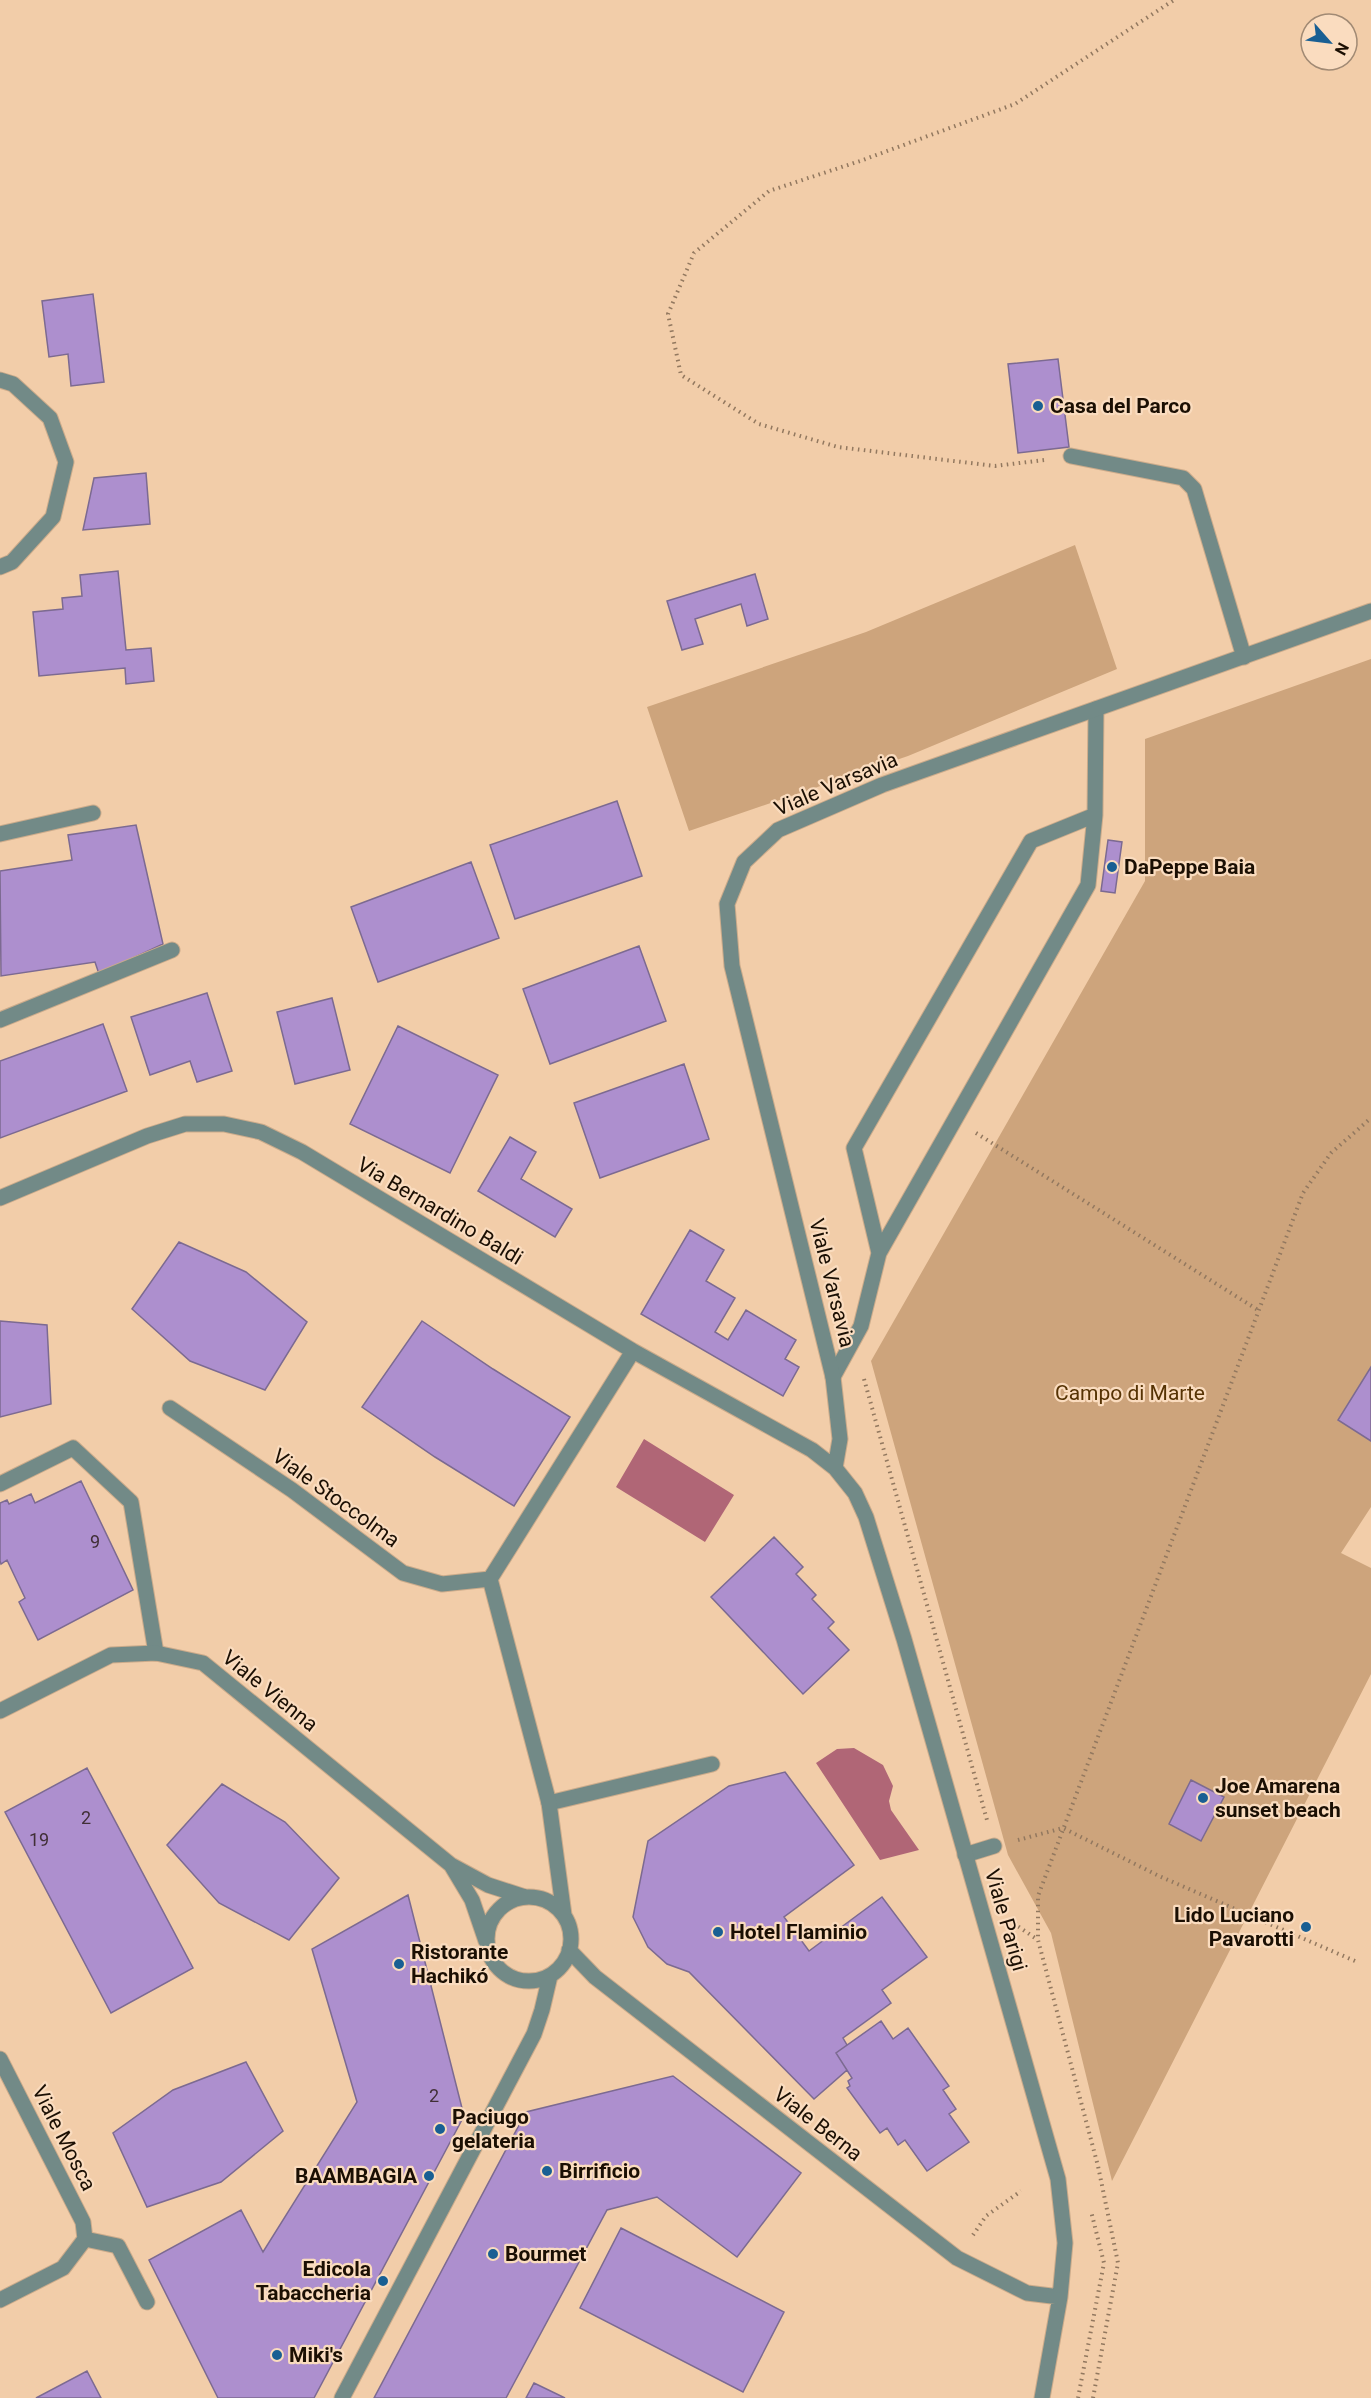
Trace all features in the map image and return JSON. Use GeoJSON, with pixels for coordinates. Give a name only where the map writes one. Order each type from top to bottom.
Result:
{"type":"FeatureCollection","features":[{"type":"Feature","properties":{"kind":"street"},"geometry":{"type":"LineString","coordinates":[[0,380],[13,384],[50,418],[66,462],[53,517],[12,562],[0,567]]}},
{"type":"Feature","properties":{"kind":"street"},"geometry":{"type":"LineString","coordinates":[[1071,456],[1184,478],[1194,489],[1244,657]]}},
{"type":"Feature","properties":{"kind":"street","name":"Viale Varsavia"},"geometry":{"type":"LineString","coordinates":[[835,1468],[840,1438],[834,1377],[732,966],[727,904],[744,862],[778,830],[882,785],[1371,611]]}},
{"type":"Feature","properties":{"kind":"street"},"geometry":{"type":"LineString","coordinates":[[834,1377],[861,1326],[879,1253],[1088,885],[1095,815],[1096,709]]}},
{"type":"Feature","properties":{"kind":"street"},"geometry":{"type":"LineString","coordinates":[[0,834],[93,813]]}},
{"type":"Feature","properties":{"kind":"street"},"geometry":{"type":"LineString","coordinates":[[879,1253],[854,1148],[1031,841],[1095,815]]}},
{"type":"Feature","properties":{"kind":"street"},"geometry":{"type":"LineString","coordinates":[[0,1020],[172,950]]}},
{"type":"Feature","properties":{"kind":"street","name":"Via Bernardino Baldi"},"geometry":{"type":"LineString","coordinates":[[0,1198],[147,1136],[185,1124],[224,1124],[261,1132],[302,1152],[633,1352],[812,1450],[835,1468]]}},
{"type":"Feature","properties":{"kind":"street"},"geometry":{"type":"LineString","coordinates":[[451,1865],[472,1900],[490,1957],[498,1968],[510,1977],[523,1981],[537,1981],[550,1976],[559,1969],[569,1950],[569,1926],[564,1915],[549,1803],[490,1579],[633,1352]]}},
{"type":"Feature","properties":{"kind":"street","name":"Viale Stoccolma"},"geometry":{"type":"LineString","coordinates":[[170,1408],[292,1490],[403,1573],[442,1584],[490,1579]]}},
{"type":"Feature","properties":{"kind":"street"},"geometry":{"type":"LineString","coordinates":[[0,1484],[73,1448],[131,1502],[156,1653]]}},
{"type":"Feature","properties":{"kind":"street","name":"Viale Parigi"},"geometry":{"type":"LineString","coordinates":[[835,1468],[855,1493],[866,1517],[904,1639],[1058,2179],[1065,2243],[1060,2297],[1042,2398]]}},
{"type":"Feature","properties":{"kind":"street","name":"Viale Vienna"},"geometry":{"type":"LineString","coordinates":[[0,1711],[111,1655],[156,1653],[203,1664],[451,1865]]}},
{"type":"Feature","properties":{"kind":"street"},"geometry":{"type":"LineString","coordinates":[[549,1803],[711,1764]]}},
{"type":"Feature","properties":{"kind":"street"},"geometry":{"type":"LineString","coordinates":[[965,1855],[994,1846]]}},
{"type":"Feature","properties":{"kind":"street"},"geometry":{"type":"LineString","coordinates":[[451,1865],[488,1885],[525,1897],[547,1901],[564,1915]]}},
{"type":"Feature","properties":{"kind":"street"},"geometry":{"type":"LineString","coordinates":[[487,1943],[488,1930],[493,1918],[501,1908],[525,1897]]}},
{"type":"Feature","properties":{"kind":"street","name":"Viale Berna"},"geometry":{"type":"LineString","coordinates":[[569,1950],[595,1977],[957,2258],[1027,2294],[1060,2297]]}},
{"type":"Feature","properties":{"kind":"street"},"geometry":{"type":"LineString","coordinates":[[342,2398],[506,2091],[534,2034],[550,1976]]}},
{"type":"Feature","properties":{"kind":"street","name":"Viale Mosca"},"geometry":{"type":"LineString","coordinates":[[0,2059],[83,2222],[85,2239]]}},
{"type":"Feature","properties":{"kind":"street"},"geometry":{"type":"LineString","coordinates":[[0,2300],[63,2268],[85,2239],[118,2246],[147,2302]]}},
{"type":"Feature","properties":{"kind":"path"},"geometry":{"type":"LineString","coordinates":[[1071,456],[995,466],[838,447],[759,424],[681,375],[668,314],[694,253],[769,191],[860,161],[1015,104],[1174,0]]}},
{"type":"Feature","properties":{"kind":"path"},"geometry":{"type":"LineString","coordinates":[[1093,2398],[1118,2264],[1098,2166],[1038,1940],[1038,1896],[1303,1193],[1331,1153],[1371,1118]]}},
{"type":"Feature","properties":{"kind":"path"},"geometry":{"type":"LineString","coordinates":[[956,1120],[1257,1310]]}},
{"type":"Feature","properties":{"kind":"path"},"geometry":{"type":"LineString","coordinates":[[853,1341],[994,1846],[1063,1828],[1159,1876],[1355,1961]]}},
{"type":"Feature","properties":{"kind":"path"},"geometry":{"type":"LineString","coordinates":[[1013,1914],[1016,1925],[1038,1940]]}},
{"type":"Feature","properties":{"kind":"path"},"geometry":{"type":"LineString","coordinates":[[957,2258],[986,2216],[1021,2191]]}},
{"type":"Feature","properties":{"kind":"green space"},"geometry":{"type":"Polygon","coordinates":[[[1075,545],[1117,669],[908,756],[689,831],[647,707],[866,632],[1075,545]]]}},
{"type":"Feature","properties":{"kind":"green space","name":"Campo di Marte"},"geometry":{"type":"Polygon","coordinates":[[[1371,659],[1371,1507],[1341,1553],[1371,1568],[1371,1674],[1112,2181],[1051,1933],[1008,1855],[871,1361],[1145,881],[1145,739],[1371,659]]]}},
{"type":"Feature","properties":{"kind":"shaded area"},"geometry":{"type":"Polygon","coordinates":[[[644,1439],[734,1495],[705,1542],[616,1487],[644,1439]]]}},
{"type":"Feature","properties":{"kind":"shaded area"},"geometry":{"type":"Polygon","coordinates":[[[854,1748],[883,1765],[893,1786],[889,1801],[891,1810],[919,1850],[880,1860],[816,1763],[837,1749],[854,1748]]]}},
{"type":"Feature","properties":{"kind":"building"},"geometry":{"type":"Polygon","coordinates":[[[93,294],[104,382],[71,386],[68,354],[49,357],[42,301],[93,294]]]}},
{"type":"Feature","properties":{"kind":"building","name":"Casa del Parco"},"geometry":{"type":"Polygon","coordinates":[[[1058,359],[1069,447],[1018,453],[1008,364],[1058,359]]]}},
{"type":"Feature","properties":{"kind":"building"},"geometry":{"type":"Polygon","coordinates":[[[146,473],[150,524],[83,530],[94,478],[146,473]]]}},
{"type":"Feature","properties":{"kind":"building"},"geometry":{"type":"Polygon","coordinates":[[[118,571],[126,650],[151,648],[154,681],[126,684],[125,668],[39,676],[33,612],[63,609],[62,598],[82,596],[80,575],[118,571]]]}},
{"type":"Feature","properties":{"kind":"building"},"geometry":{"type":"Polygon","coordinates":[[[755,574],[768,619],[747,626],[741,604],[695,619],[703,644],[682,650],[667,601],[755,574]]]}},
{"type":"Feature","properties":{"kind":"building"},"geometry":{"type":"Polygon","coordinates":[[[617,801],[642,876],[515,919],[490,845],[617,801]]]}},
{"type":"Feature","properties":{"kind":"building"},"geometry":{"type":"Polygon","coordinates":[[[136,825],[163,944],[99,974],[95,962],[1,976],[0,871],[72,860],[68,835],[136,825]]]}},
{"type":"Feature","properties":{"kind":"building"},"geometry":{"type":"Polygon","coordinates":[[[1108,840],[1122,842],[1115,893],[1101,891],[1108,840]]]}},
{"type":"Feature","properties":{"kind":"building"},"geometry":{"type":"Polygon","coordinates":[[[471,862],[499,938],[378,982],[351,907],[471,862]]]}},
{"type":"Feature","properties":{"kind":"building"},"geometry":{"type":"Polygon","coordinates":[[[639,946],[666,1021],[550,1064],[523,989],[639,946]]]}},
{"type":"Feature","properties":{"kind":"building"},"geometry":{"type":"Polygon","coordinates":[[[207,993],[232,1071],[197,1082],[190,1061],[150,1075],[131,1017],[207,993]]]}},
{"type":"Feature","properties":{"kind":"building"},"geometry":{"type":"Polygon","coordinates":[[[332,998],[350,1070],[295,1084],[277,1012],[332,998]]]}},
{"type":"Feature","properties":{"kind":"building"},"geometry":{"type":"Polygon","coordinates":[[[103,1024],[127,1091],[0,1138],[0,1061],[103,1024]]]}},
{"type":"Feature","properties":{"kind":"building"},"geometry":{"type":"Polygon","coordinates":[[[398,1026],[498,1075],[450,1173],[350,1124],[398,1026]]]}},
{"type":"Feature","properties":{"kind":"building"},"geometry":{"type":"Polygon","coordinates":[[[684,1064],[709,1139],[600,1178],[574,1103],[684,1064]]]}},
{"type":"Feature","properties":{"kind":"building"},"geometry":{"type":"Polygon","coordinates":[[[510,1137],[536,1152],[521,1179],[572,1209],[555,1237],[478,1191],[510,1137]]]}},
{"type":"Feature","properties":{"kind":"building"},"geometry":{"type":"Polygon","coordinates":[[[690,1230],[724,1250],[706,1281],[735,1298],[715,1332],[728,1340],[746,1310],[796,1340],[785,1359],[799,1367],[783,1396],[641,1314],[690,1230]]]}},
{"type":"Feature","properties":{"kind":"building"},"geometry":{"type":"Polygon","coordinates":[[[179,1242],[246,1272],[307,1322],[265,1390],[190,1361],[132,1309],[179,1242]]]}},
{"type":"Feature","properties":{"kind":"building"},"geometry":{"type":"Polygon","coordinates":[[[0,1321],[47,1325],[51,1404],[0,1417],[0,1321]]]}},
{"type":"Feature","properties":{"kind":"building"},"geometry":{"type":"Polygon","coordinates":[[[422,1321],[570,1417],[514,1506],[435,1457],[362,1407],[422,1321]]]}},
{"type":"Feature","properties":{"kind":"building"},"geometry":{"type":"Polygon","coordinates":[[[1371,1367],[1371,1441],[1338,1420],[1371,1367]]]}},
{"type":"Feature","properties":{"kind":"building"},"geometry":{"type":"Polygon","coordinates":[[[81,1481],[133,1590],[38,1640],[19,1602],[25,1598],[7,1560],[1,1564],[0,1561],[0,1503],[7,1500],[9,1504],[31,1494],[35,1503],[81,1481]]]}},
{"type":"Feature","properties":{"kind":"building"},"geometry":{"type":"Polygon","coordinates":[[[774,1537],[803,1567],[796,1574],[816,1595],[812,1599],[834,1622],[828,1628],[849,1650],[803,1694],[711,1597],[774,1537]]]}},
{"type":"Feature","properties":{"kind":"building"},"geometry":{"type":"Polygon","coordinates":[[[87,1768],[193,1968],[111,2013],[5,1812],[87,1768]]]}},
{"type":"Feature","properties":{"kind":"building","name":"Hotel Flaminio"},"geometry":{"type":"Polygon","coordinates":[[[785,1772],[854,1865],[784,1917],[809,1951],[882,1897],[927,1957],[882,1990],[891,2003],[843,2038],[847,2045],[836,2053],[847,2070],[814,2099],[689,1972],[667,1964],[648,1947],[633,1917],[648,1841],[729,1786],[785,1772]]]}},
{"type":"Feature","properties":{"kind":"building"},"geometry":{"type":"Polygon","coordinates":[[[1191,1780],[1224,1797],[1201,1841],[1169,1824],[1191,1780]]]}},
{"type":"Feature","properties":{"kind":"building"},"geometry":{"type":"Polygon","coordinates":[[[222,1784],[285,1822],[339,1878],[289,1940],[219,1903],[167,1845],[222,1784]]]}},
{"type":"Feature","properties":{"kind":"building"},"geometry":{"type":"Polygon","coordinates":[[[408,1895],[464,2116],[314,2398],[218,2398],[149,2260],[241,2210],[263,2252],[357,2102],[312,1949],[408,1895]]]}},
{"type":"Feature","properties":{"kind":"building"},"geometry":{"type":"Polygon","coordinates":[[[881,2021],[893,2039],[908,2028],[949,2086],[943,2090],[956,2109],[949,2114],[969,2142],[927,2171],[905,2140],[898,2145],[887,2128],[880,2133],[847,2088],[850,2086],[848,2081],[852,2078],[836,2053],[881,2021]]]}},
{"type":"Feature","properties":{"kind":"building"},"geometry":{"type":"Polygon","coordinates":[[[246,2062],[283,2131],[221,2182],[147,2207],[113,2133],[173,2090],[246,2062]]]}},
{"type":"Feature","properties":{"kind":"building"},"geometry":{"type":"Polygon","coordinates":[[[673,2076],[801,2173],[737,2257],[657,2197],[607,2210],[506,2398],[374,2398],[526,2112],[673,2076]]]}},
{"type":"Feature","properties":{"kind":"building"},"geometry":{"type":"Polygon","coordinates":[[[621,2228],[784,2312],[743,2392],[580,2308],[621,2228]]]}},
{"type":"Feature","properties":{"kind":"building"},"geometry":{"type":"Polygon","coordinates":[[[87,2371],[101,2398],[36,2398],[87,2371]]]}},
{"type":"Feature","properties":{"kind":"building"},"geometry":{"type":"Polygon","coordinates":[[[534,2383],[565,2398],[526,2398],[534,2383]]]}},
{"type":"Feature","properties":{"kind":"place","name":"Casa del Parco"},"geometry":{"type":"Point","coordinates":[1038,406]}},
{"type":"Feature","properties":{"kind":"place","name":"DaPeppe Baia"},"geometry":{"type":"Point","coordinates":[1112,867]}},
{"type":"Feature","properties":{"kind":"place","name":"Joe Amarena sunset beach"},"geometry":{"type":"Point","coordinates":[1203,1798]}},
{"type":"Feature","properties":{"kind":"place","name":"Lido Luciano Pavarotti"},"geometry":{"type":"Point","coordinates":[1306,1927]}},
{"type":"Feature","properties":{"kind":"place","name":"Hotel Flaminio"},"geometry":{"type":"Point","coordinates":[718,1932]}},
{"type":"Feature","properties":{"kind":"place","name":"Ristorante Hachikó"},"geometry":{"type":"Point","coordinates":[399,1964]}},
{"type":"Feature","properties":{"kind":"place","name":"Paciugo gelateria"},"geometry":{"type":"Point","coordinates":[440,2129]}},
{"type":"Feature","properties":{"kind":"place","name":"Birrificio"},"geometry":{"type":"Point","coordinates":[547,2171]}},
{"type":"Feature","properties":{"kind":"place","name":"BAAMBAGIA"},"geometry":{"type":"Point","coordinates":[429,2176]}},
{"type":"Feature","properties":{"kind":"place","name":"Bourmet"},"geometry":{"type":"Point","coordinates":[493,2254]}},
{"type":"Feature","properties":{"kind":"place","name":"Edicola Tabaccheria"},"geometry":{"type":"Point","coordinates":[383,2281]}},
{"type":"Feature","properties":{"kind":"place","name":"Miki's"},"geometry":{"type":"Point","coordinates":[277,2355]}}]}
